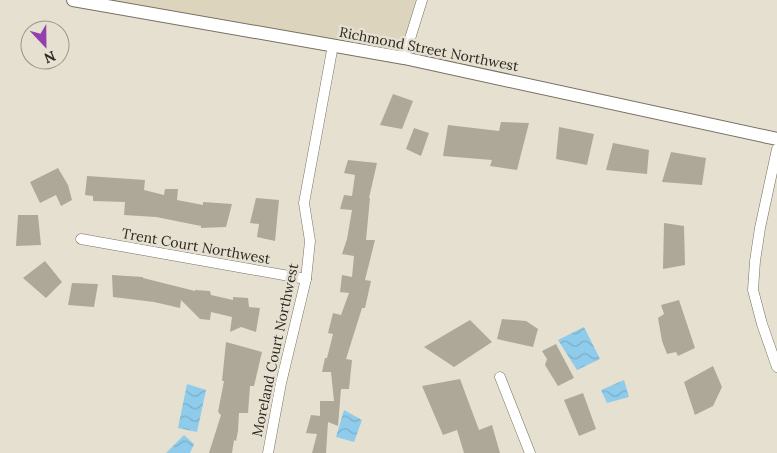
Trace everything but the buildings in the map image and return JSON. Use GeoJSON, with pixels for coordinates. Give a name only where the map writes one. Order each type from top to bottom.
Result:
{"type":"FeatureCollection","features":[{"type":"Feature","properties":{"kind":"street","name":"Richmond Street Northwest"},"geometry":{"type":"LineString","coordinates":[[73,0],[404,58],[777,139]]}},
{"type":"Feature","properties":{"kind":"street"},"geometry":{"type":"LineString","coordinates":[[404,58],[422,0]]}},
{"type":"Feature","properties":{"kind":"street","name":"Moreland Court Northwest"},"geometry":{"type":"LineString","coordinates":[[268,453],[281,384],[306,279],[310,242],[304,202],[334,45]]}},
{"type":"Feature","properties":{"kind":"street"},"geometry":{"type":"LineString","coordinates":[[777,149],[760,228],[755,261],[754,290],[762,324],[777,367]]}},
{"type":"Feature","properties":{"kind":"street","name":"Trent Court Northwest"},"geometry":{"type":"LineString","coordinates":[[81,239],[306,279]]}},
{"type":"Feature","properties":{"kind":"street"},"geometry":{"type":"LineString","coordinates":[[500,377],[530,453]]}},
{"type":"Feature","properties":{"kind":"shaded area"},"geometry":{"type":"Polygon","coordinates":[[[73,0],[422,0],[404,58],[73,0]]]}},
{"type":"Feature","properties":{"kind":"water"},"geometry":{"type":"Polygon","coordinates":[[[584,327],[600,359],[577,370],[558,340],[584,327]]]}},
{"type":"Feature","properties":{"kind":"water"},"geometry":{"type":"Polygon","coordinates":[[[624,380],[629,397],[607,403],[601,390],[624,380]]]}},
{"type":"Feature","properties":{"kind":"water"},"geometry":{"type":"Polygon","coordinates":[[[187,384],[206,390],[197,432],[178,428],[187,384]]]}},
{"type":"Feature","properties":{"kind":"water"},"geometry":{"type":"Polygon","coordinates":[[[344,410],[362,420],[354,442],[336,437],[344,410]]]}},
{"type":"Feature","properties":{"kind":"water"},"geometry":{"type":"Polygon","coordinates":[[[184,435],[194,444],[190,453],[166,453],[184,435]]]}}]}
